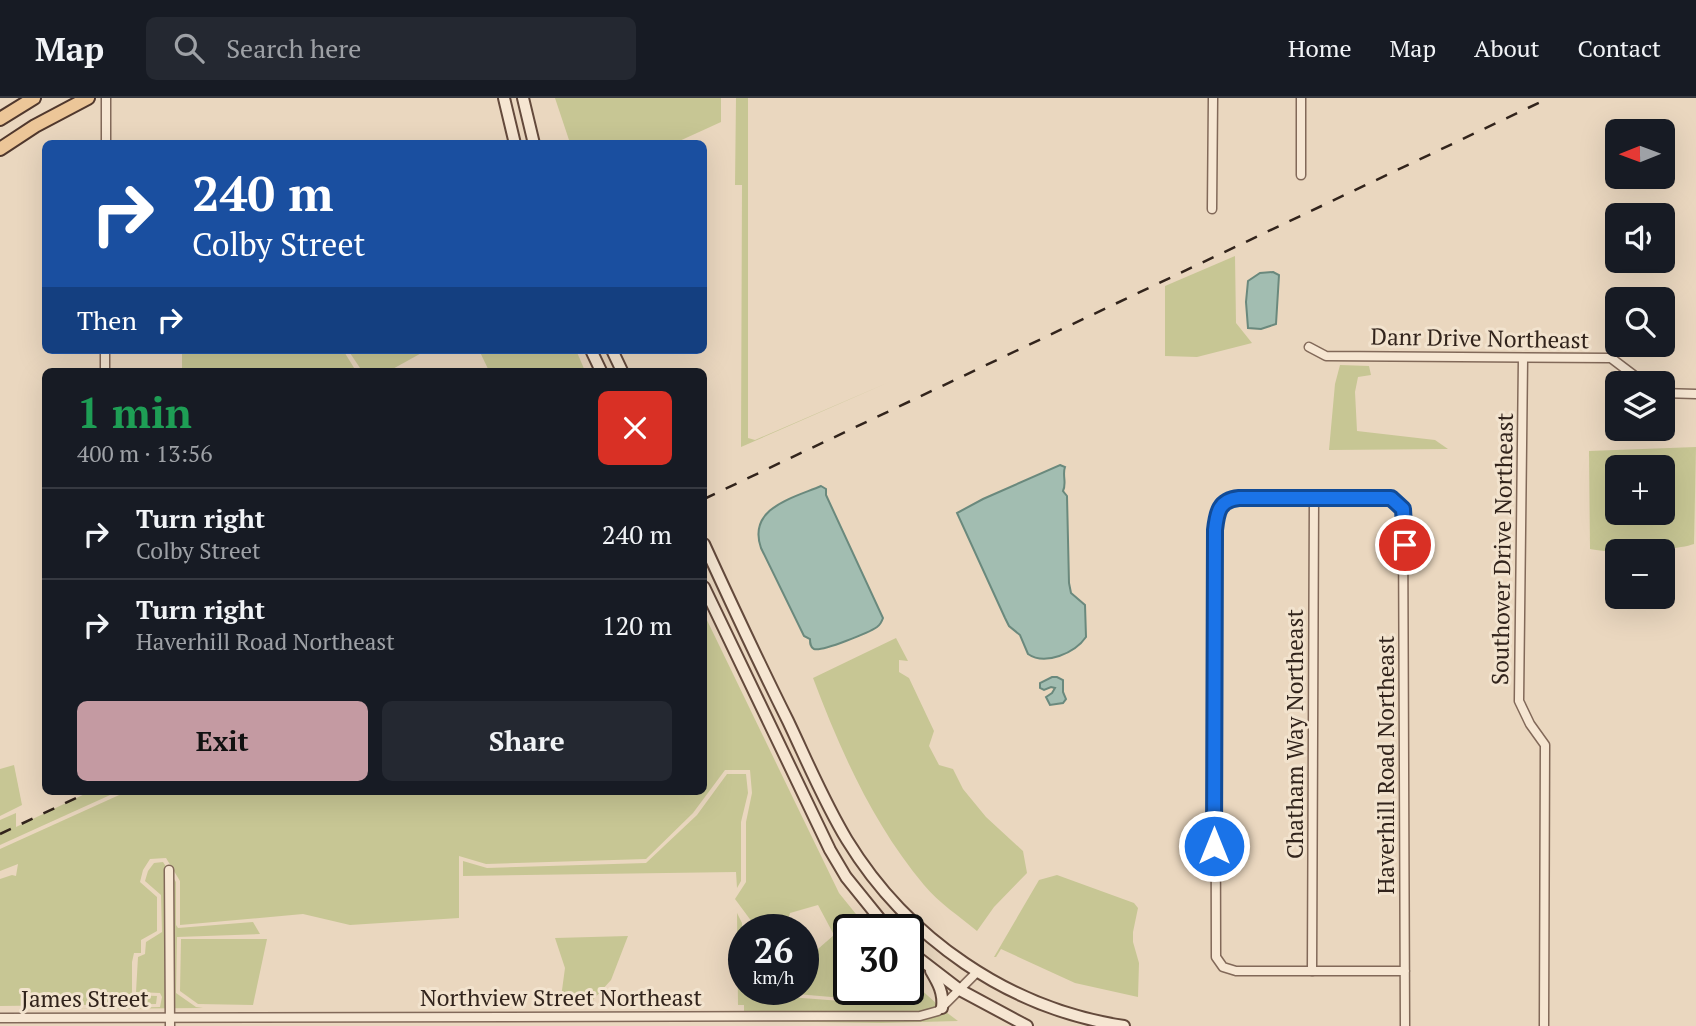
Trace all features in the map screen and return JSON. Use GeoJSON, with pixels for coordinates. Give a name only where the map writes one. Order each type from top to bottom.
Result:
{"type":"FeatureCollection","features":[{"type":"Feature","properties":{"kind":"main road"},"geometry":{"type":"LineString","coordinates":[[0,119],[34,98]]}},
{"type":"Feature","properties":{"kind":"main road"},"geometry":{"type":"LineString","coordinates":[[0,149],[35,126],[88,98]]}},
{"type":"Feature","properties":{"kind":"main road"},"geometry":{"type":"LineString","coordinates":[[504,98],[514,140]]}},
{"type":"Feature","properties":{"kind":"main road"},"geometry":{"type":"LineString","coordinates":[[523,98],[533,140]]}},
{"type":"Feature","properties":{"kind":"main road"},"geometry":{"type":"LineString","coordinates":[[707,550],[831,813],[848,842],[892,901],[948,952],[1002,986],[1070,1014],[1124,1026]]}},
{"type":"Feature","properties":{"kind":"main road"},"geometry":{"type":"LineString","coordinates":[[707,593],[830,850],[846,877],[876,914]]}},
{"type":"Feature","properties":{"kind":"main road"},"geometry":{"type":"LineString","coordinates":[[924,963],[960,990],[1027,1026]]}},
{"type":"Feature","properties":{"kind":"main road"},"geometry":{"type":"LineString","coordinates":[[930,968],[940,986],[942,1008]]}},
{"type":"Feature","properties":{"kind":"street"},"geometry":{"type":"LineString","coordinates":[[106,98],[106,140]]}},
{"type":"Feature","properties":{"kind":"street"},"geometry":{"type":"LineString","coordinates":[[1212,209],[1213,98]]}},
{"type":"Feature","properties":{"kind":"street"},"geometry":{"type":"LineString","coordinates":[[1301,98],[1301,175]]}},
{"type":"Feature","properties":{"kind":"street","name":"Danr Drive Northeast"},"geometry":{"type":"LineString","coordinates":[[1309,347],[1326,356],[1611,358],[1628,371]]}},
{"type":"Feature","properties":{"kind":"street","name":"Southover Drive Northeast"},"geometry":{"type":"LineString","coordinates":[[1523,359],[1519,701],[1530,724],[1545,745],[1544,1026]]}},
{"type":"Feature","properties":{"kind":"street"},"geometry":{"type":"LineString","coordinates":[[1675,393],[1696,394]]}},
{"type":"Feature","properties":{"kind":"street","name":"Haverhill Road Northeast"},"geometry":{"type":"LineString","coordinates":[[1314,498],[1384,496],[1400,504],[1405,516],[1405,1026]]}},
{"type":"Feature","properties":{"kind":"street"},"geometry":{"type":"LineString","coordinates":[[1314,498],[1232,499],[1223,503],[1216,516],[1214,951],[1219,962],[1229,970],[1405,971]]}},
{"type":"Feature","properties":{"kind":"street","name":"Chatham Way Northeast"},"geometry":{"type":"LineString","coordinates":[[1312,971],[1314,498]]}},
{"type":"Feature","properties":{"kind":"street"},"geometry":{"type":"LineString","coordinates":[[169,870],[169,1021]]}},
{"type":"Feature","properties":{"kind":"street"},"geometry":{"type":"LineString","coordinates":[[942,1008],[977,972]]}},
{"type":"Feature","properties":{"kind":"street","name":"Northview Street Northeast"},"geometry":{"type":"LineString","coordinates":[[169,1021],[920,1016],[942,1008]]}},
{"type":"Feature","properties":{"kind":"street"},"geometry":{"type":"LineString","coordinates":[[737,1016],[737,1026]]}},
{"type":"Feature","properties":{"kind":"street","name":"James Street"},"geometry":{"type":"LineString","coordinates":[[0,1018],[169,1021]]}},
{"type":"Feature","properties":{"kind":"shaded area"},"geometry":{"type":"Polygon","coordinates":[[[555,98],[721,98],[721,122],[682,140],[569,140],[555,98]]]}},
{"type":"Feature","properties":{"kind":"shaded area"},"geometry":{"type":"Polygon","coordinates":[[[736,98],[748,98],[748,438],[755,440],[887,383],[741,447],[742,185],[735,185],[736,98]]]}},
{"type":"Feature","properties":{"kind":"shaded area"},"geometry":{"type":"Polygon","coordinates":[[[1235,256],[1236,323],[1252,343],[1197,357],[1165,356],[1165,286],[1235,256]]]}},
{"type":"Feature","properties":{"kind":"shaded area"},"geometry":{"type":"Polygon","coordinates":[[[1273,272],[1279,275],[1276,324],[1261,329],[1248,328],[1248,281],[1260,273],[1273,272]]]}},
{"type":"Feature","properties":{"kind":"shaded area"},"geometry":{"type":"Polygon","coordinates":[[[182,354],[345,354],[354,368],[182,368],[182,354]]]}},
{"type":"Feature","properties":{"kind":"shaded area"},"geometry":{"type":"Polygon","coordinates":[[[351,354],[420,354],[394,368],[360,368],[351,354]]]}},
{"type":"Feature","properties":{"kind":"shaded area"},"geometry":{"type":"Polygon","coordinates":[[[481,354],[578,354],[584,368],[488,368],[481,354]]]}},
{"type":"Feature","properties":{"kind":"shaded area"},"geometry":{"type":"Polygon","coordinates":[[[1340,365],[1369,366],[1371,375],[1358,377],[1355,392],[1357,431],[1435,440],[1448,449],[1329,450],[1335,384],[1340,365]]]}},
{"type":"Feature","properties":{"kind":"shaded area"},"geometry":{"type":"Polygon","coordinates":[[[1696,447],[1694,544],[1675,547],[1675,539],[1605,539],[1605,550],[1590,549],[1589,451],[1696,447]]]}},
{"type":"Feature","properties":{"kind":"shaded area"},"geometry":{"type":"Polygon","coordinates":[[[1060,465],[1065,467],[1063,491],[1067,496],[1069,583],[1071,593],[1085,605],[1086,637],[1067,653],[1043,659],[1028,654],[1020,635],[1009,626],[957,513],[1060,465]]]}},
{"type":"Feature","properties":{"kind":"shaded area"},"geometry":{"type":"Polygon","coordinates":[[[821,486],[826,489],[826,495],[883,618],[878,626],[865,633],[836,645],[814,649],[810,639],[804,636],[761,548],[758,534],[766,514],[775,506],[821,486]]]}},
{"type":"Feature","properties":{"kind":"shaded area"},"geometry":{"type":"Polygon","coordinates":[[[707,620],[839,893],[856,914],[833,914],[833,933],[818,905],[790,914],[746,914],[735,899],[746,882],[746,822],[752,793],[750,770],[725,770],[707,794],[707,620]]]}},
{"type":"Feature","properties":{"kind":"shaded area"},"geometry":{"type":"Polygon","coordinates":[[[896,638],[908,661],[899,660],[899,672],[909,678],[934,731],[929,746],[939,765],[953,769],[963,789],[986,817],[1023,851],[1027,873],[994,907],[977,931],[930,892],[889,837],[847,760],[813,678],[896,638]]]}},
{"type":"Feature","properties":{"kind":"shaded area"},"geometry":{"type":"Polygon","coordinates":[[[1052,677],[1063,680],[1066,699],[1063,703],[1050,705],[1046,697],[1055,688],[1040,688],[1040,683],[1052,677]]]}},
{"type":"Feature","properties":{"kind":"shaded area"},"geometry":{"type":"Polygon","coordinates":[[[14,765],[22,805],[0,816],[0,769],[14,765]]]}},
{"type":"Feature","properties":{"kind":"shaded area"},"geometry":{"type":"Polygon","coordinates":[[[727,774],[746,774],[748,793],[741,822],[741,881],[737,888],[736,872],[463,876],[463,861],[487,868],[646,863],[697,815],[727,774]]]}},
{"type":"Feature","properties":{"kind":"shaded area"},"geometry":{"type":"Polygon","coordinates":[[[83,795],[110,795],[0,845],[0,820],[16,813],[16,827],[83,795]]]}},
{"type":"Feature","properties":{"kind":"shaded area"},"geometry":{"type":"Polygon","coordinates":[[[119,795],[706,795],[693,813],[646,859],[486,864],[459,856],[459,918],[350,925],[303,914],[180,925],[180,881],[166,858],[150,859],[140,882],[157,897],[157,931],[141,940],[141,953],[134,953],[132,995],[157,996],[156,1004],[0,1006],[0,879],[16,876],[18,864],[0,871],[0,849],[119,795]]]}},
{"type":"Feature","properties":{"kind":"shaded area"},"geometry":{"type":"Polygon","coordinates":[[[163,862],[176,882],[178,928],[253,922],[260,934],[177,937],[176,993],[196,1007],[203,1008],[73,1009],[160,1007],[160,993],[136,992],[138,957],[145,954],[146,942],[162,932],[161,895],[145,881],[154,863],[163,862]]]}},
{"type":"Feature","properties":{"kind":"shaded area"},"geometry":{"type":"Polygon","coordinates":[[[1057,875],[1134,903],[1138,908],[1133,942],[1139,963],[1138,997],[1075,983],[1001,949],[994,957],[1039,880],[1057,875]]]}},
{"type":"Feature","properties":{"kind":"shaded area"},"geometry":{"type":"Polygon","coordinates":[[[628,936],[611,980],[592,1001],[591,1006],[560,1005],[565,968],[555,938],[628,936]]]}},
{"type":"Feature","properties":{"kind":"shaded area"},"geometry":{"type":"Polygon","coordinates":[[[833,936],[833,997],[819,996],[819,948],[833,936]]]}},
{"type":"Feature","properties":{"kind":"shaded area"},"geometry":{"type":"Polygon","coordinates":[[[181,939],[267,939],[253,1005],[198,1004],[180,991],[181,939]]]}},
{"type":"Feature","properties":{"kind":"shaded area"},"geometry":{"type":"Polygon","coordinates":[[[924,992],[937,1004],[936,1011],[946,1012],[958,1021],[881,1023],[744,1021],[744,1005],[819,1005],[819,999],[833,1000],[833,1005],[924,1005],[924,992]]]}},
{"type":"Feature","properties":{"kind":"railway"},"geometry":{"type":"LineString","coordinates":[[707,498],[1549,98]]}},
{"type":"Feature","properties":{"kind":"railway"},"geometry":{"type":"LineString","coordinates":[[0,834],[83,795]]}},
{"type":"Feature","properties":{"kind":"route"},"geometry":{"type":"LineString","coordinates":[[1214,846],[1215,530],[1218,510],[1227,500],[1239,498],[1384,496],[1396,500],[1403,509],[1405,545]]}}]}
